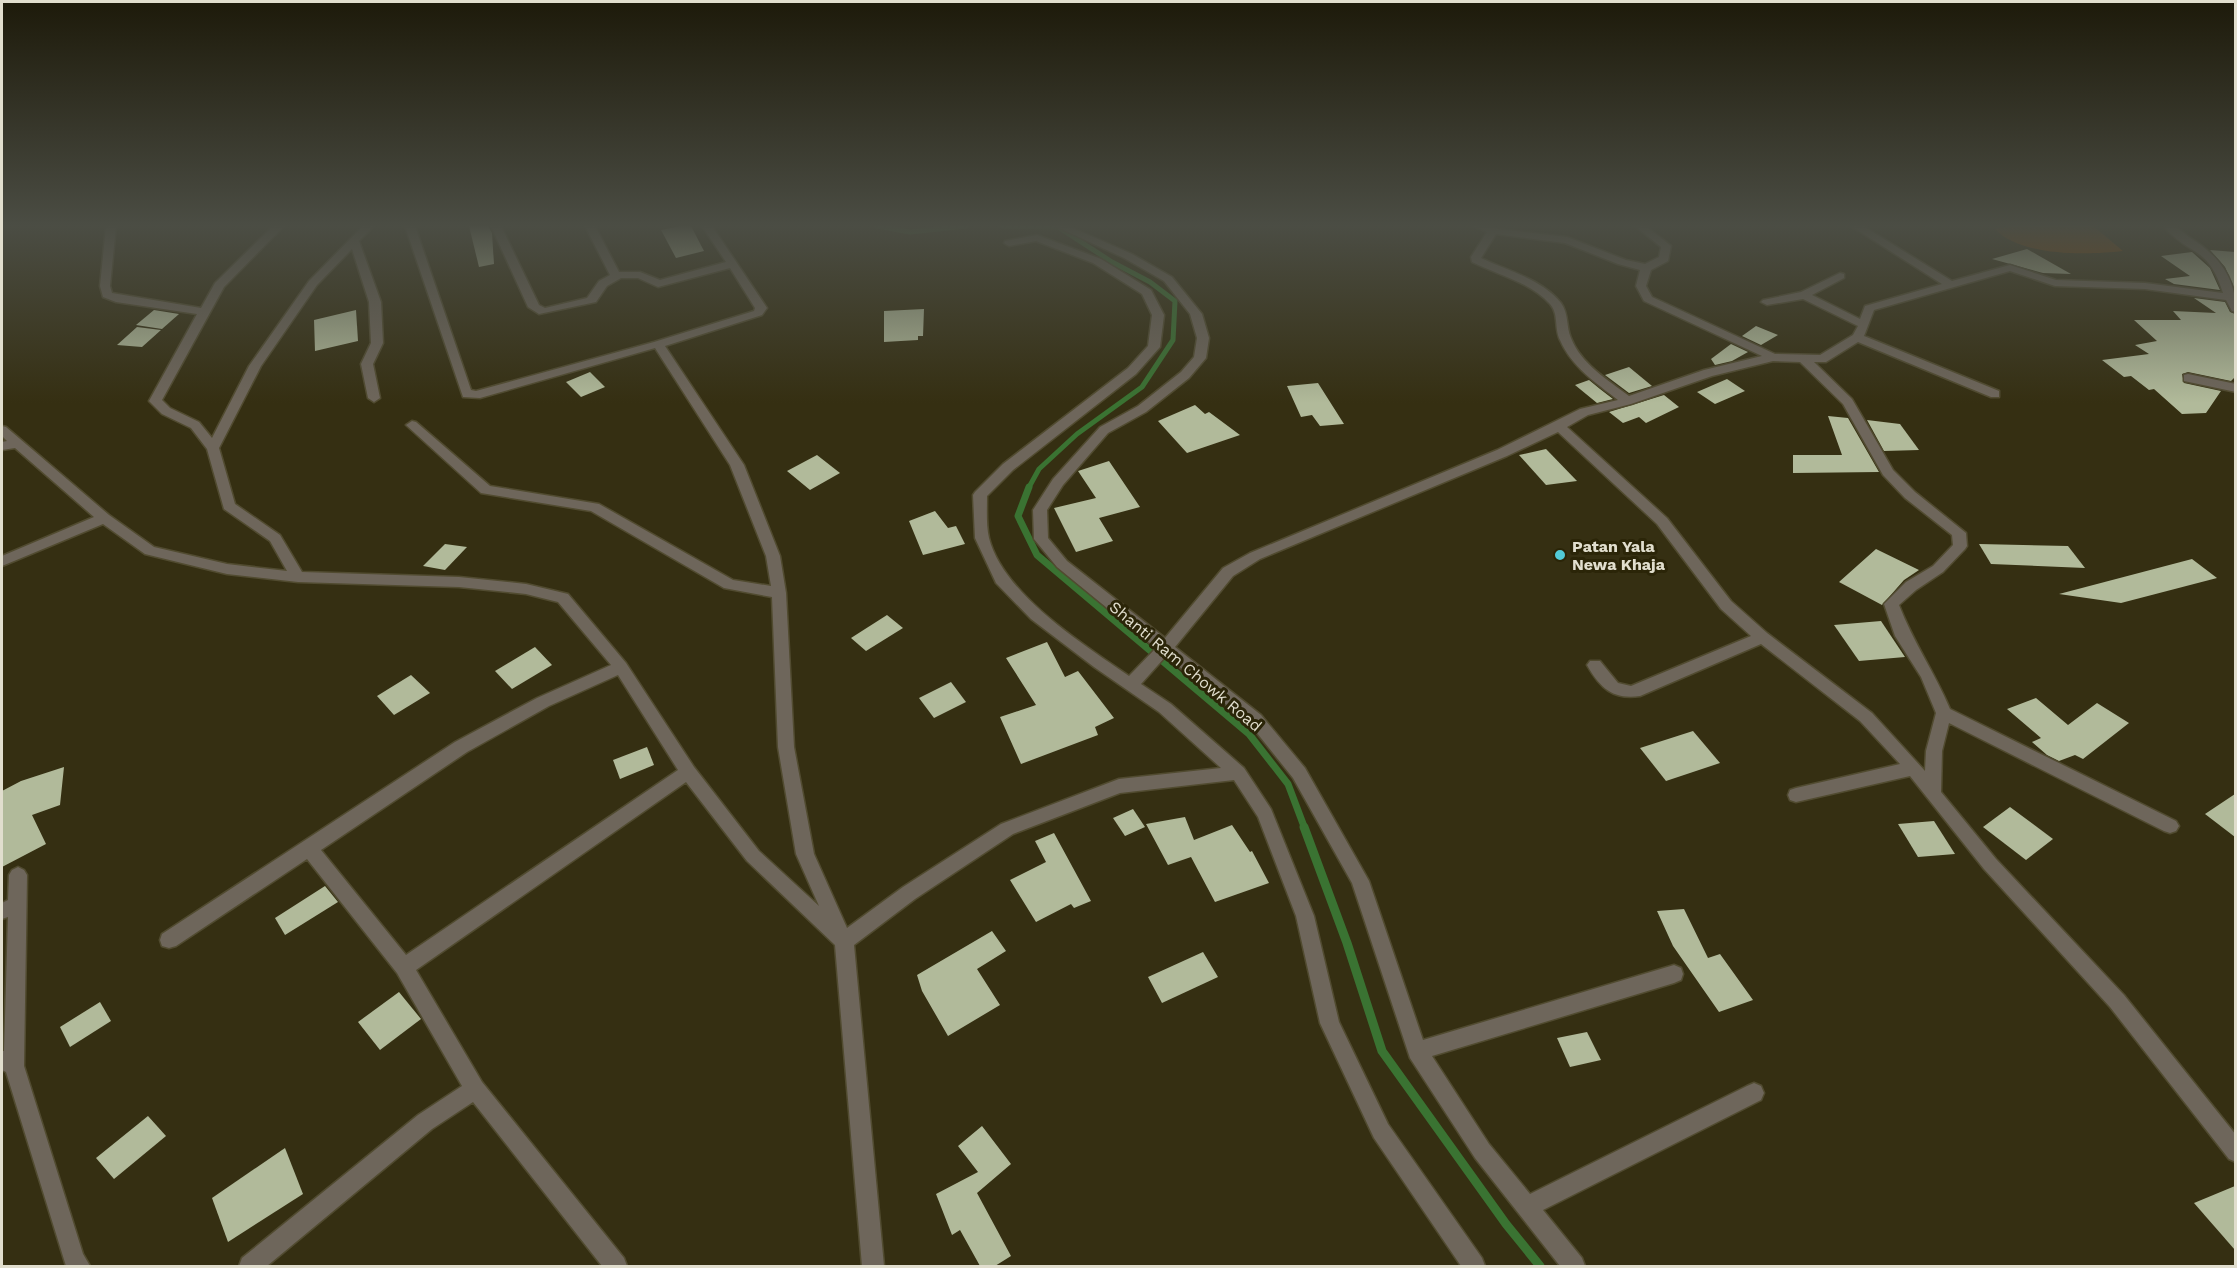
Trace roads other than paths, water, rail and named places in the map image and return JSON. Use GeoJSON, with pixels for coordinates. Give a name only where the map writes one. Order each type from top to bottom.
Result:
{"type":"FeatureCollection","features":[{"type":"Feature","properties":{"kind":"street"},"geometry":{"type":"LineString","coordinates":[[105,285],[106,295],[116,299],[204,312]]}},
{"type":"Feature","properties":{"kind":"street"},"geometry":{"type":"LineString","coordinates":[[219,285],[155,401],[166,411],[195,425],[213,448],[229,506],[275,538],[298,577]]}},
{"type":"Feature","properties":{"kind":"street"},"geometry":{"type":"LineString","coordinates":[[213,448],[255,366],[312,285]]}},
{"type":"Feature","properties":{"kind":"street"},"geometry":{"type":"LineString","coordinates":[[369,285],[375,302],[376,343],[367,364],[374,398]]}},
{"type":"Feature","properties":{"kind":"street"},"geometry":{"type":"LineString","coordinates":[[430,285],[467,394],[476,395],[658,344],[758,313],[759,303],[746,285]]}},
{"type":"Feature","properties":{"kind":"street"},"geometry":{"type":"LineString","coordinates":[[525,285],[537,310],[543,312],[592,300],[599,285]]}},
{"type":"Feature","properties":{"kind":"street"},"geometry":{"type":"LineString","coordinates":[[1136,285],[1147,292],[1158,315],[1154,347],[1132,371],[1008,467],[980,495],[982,538],[1001,579],[1036,615],[1099,663],[1165,708],[1238,773],[1269,824],[1305,916],[1330,1023],[1376,1120],[1474,1266]]}},
{"type":"Feature","properties":{"kind":"street","name":"Shanti Ram Chowk Road"},"geometry":{"type":"LineString","coordinates":[[1173,285],[1196,314],[1203,338],[1200,358],[1185,375],[1142,409],[1104,430],[1058,482],[1040,510],[1041,539],[1062,564],[1165,650],[1255,719],[1299,773],[1360,881],[1418,1051],[1482,1151],[1574,1266]]}},
{"type":"Feature","properties":{"kind":"street"},"geometry":{"type":"LineString","coordinates":[[1532,285],[1559,307],[1563,320],[1563,338],[1574,353],[1590,372],[1626,401]]}},
{"type":"Feature","properties":{"kind":"street"},"geometry":{"type":"LineString","coordinates":[[1641,285],[1648,299],[1773,357]]}},
{"type":"Feature","properties":{"kind":"street"},"geometry":{"type":"LineString","coordinates":[[1767,302],[1804,295],[1823,285]]}},
{"type":"Feature","properties":{"kind":"street"},"geometry":{"type":"LineString","coordinates":[[1131,684],[1165,650],[1228,572],[1255,556],[1378,506],[1559,426],[1584,412],[1626,401],[1708,373],[1773,357],[1822,359],[1857,337],[1864,325],[1869,308],[1950,285]]}},
{"type":"Feature","properties":{"kind":"street"},"geometry":{"type":"LineString","coordinates":[[2120,285],[2145,286],[2228,297]]}},
{"type":"Feature","properties":{"kind":"street"},"geometry":{"type":"LineString","coordinates":[[2225,285],[2235,309]]}},
{"type":"Feature","properties":{"kind":"street"},"geometry":{"type":"LineString","coordinates":[[1804,295],[1864,325]]}},
{"type":"Feature","properties":{"kind":"street"},"geometry":{"type":"LineString","coordinates":[[1857,337],[1995,394]]}},
{"type":"Feature","properties":{"kind":"street"},"geometry":{"type":"LineString","coordinates":[[658,344],[737,465],[773,556],[779,593],[786,747],[805,854],[844,941],[873,1266]]}},
{"type":"Feature","properties":{"kind":"street"},"geometry":{"type":"LineString","coordinates":[[1803,358],[1848,402],[1888,472],[1910,495],[1959,533],[1960,546],[1938,569],[1911,586],[1891,604],[1903,636],[1928,676],[1944,713],[1934,751],[1933,794]]}},
{"type":"Feature","properties":{"kind":"street"},"geometry":{"type":"LineString","coordinates":[[2188,378],[2235,388]]}},
{"type":"Feature","properties":{"kind":"street"},"geometry":{"type":"LineString","coordinates":[[412,425],[486,490],[594,507],[729,584],[779,593]]}},
{"type":"Feature","properties":{"kind":"street"},"geometry":{"type":"LineString","coordinates":[[1559,426],[1662,521],[1725,605],[1762,637],[1866,717],[1914,768],[1990,864],[2117,1001],[2235,1152]]}},
{"type":"Feature","properties":{"kind":"street"},"geometry":{"type":"LineString","coordinates":[[2,430],[104,518],[150,551],[227,569],[298,577],[459,582],[526,589],[563,598],[621,668],[688,772],[753,856],[844,941]]}},
{"type":"Feature","properties":{"kind":"street"},"geometry":{"type":"LineString","coordinates":[[2,446],[17,442]]}},
{"type":"Feature","properties":{"kind":"street"},"geometry":{"type":"LineString","coordinates":[[2,451],[17,442]]}},
{"type":"Feature","properties":{"kind":"street"},"geometry":{"type":"LineString","coordinates":[[2,561],[104,518]]}},
{"type":"Feature","properties":{"kind":"street"},"geometry":{"type":"LineString","coordinates":[[1595,665],[1611,688],[1624,693],[1640,690],[1762,637]]}},
{"type":"Feature","properties":{"kind":"street"},"geometry":{"type":"LineString","coordinates":[[169,940],[461,747],[543,702],[621,668]]}},
{"type":"Feature","properties":{"kind":"street"},"geometry":{"type":"LineString","coordinates":[[1944,713],[2170,825]]}},
{"type":"Feature","properties":{"kind":"street"},"geometry":{"type":"LineString","coordinates":[[1796,795],[1914,768]]}},
{"type":"Feature","properties":{"kind":"street"},"geometry":{"type":"LineString","coordinates":[[404,967],[688,772]]}},
{"type":"Feature","properties":{"kind":"street"},"geometry":{"type":"LineString","coordinates":[[844,941],[909,893],[1007,829],[1119,786],[1238,773]]}},
{"type":"Feature","properties":{"kind":"street"},"geometry":{"type":"LineString","coordinates":[[309,848],[404,967],[475,1089],[616,1266]]}},
{"type":"Feature","properties":{"kind":"street"},"geometry":{"type":"LineString","coordinates":[[18,875],[9,908],[8,1063],[74,1260],[79,1266]]}},
{"type":"Feature","properties":{"kind":"street"},"geometry":{"type":"LineString","coordinates":[[1418,1051],[1674,974]]}},
{"type":"Feature","properties":{"kind":"street"},"geometry":{"type":"LineString","coordinates":[[250,1266],[426,1122],[475,1089]]}},
{"type":"Feature","properties":{"kind":"street"},"geometry":{"type":"LineString","coordinates":[[1527,1207],[1754,1093]]}},
{"type":"Feature","properties":{"kind":"waterway"},"geometry":{"type":"LineString","coordinates":[[1029,488],[1039,469],[1077,434],[1142,387],[1173,340],[1175,301],[1154,285]]}},
{"type":"Feature","properties":{"kind":"waterway"},"geometry":{"type":"LineString","coordinates":[[1029,488],[1018,516],[1037,555],[1249,734],[1288,784],[1305,829]]}},
{"type":"Feature","properties":{"kind":"waterway"},"geometry":{"type":"LineString","coordinates":[[1304,827],[1347,943],[1382,1051],[1506,1224],[1540,1266]]}},
{"type":"Feature","properties":{"kind":"place","name":"Patan Yala Newa Khaja"},"geometry":{"type":"Point","coordinates":[1560,555]}}]}
